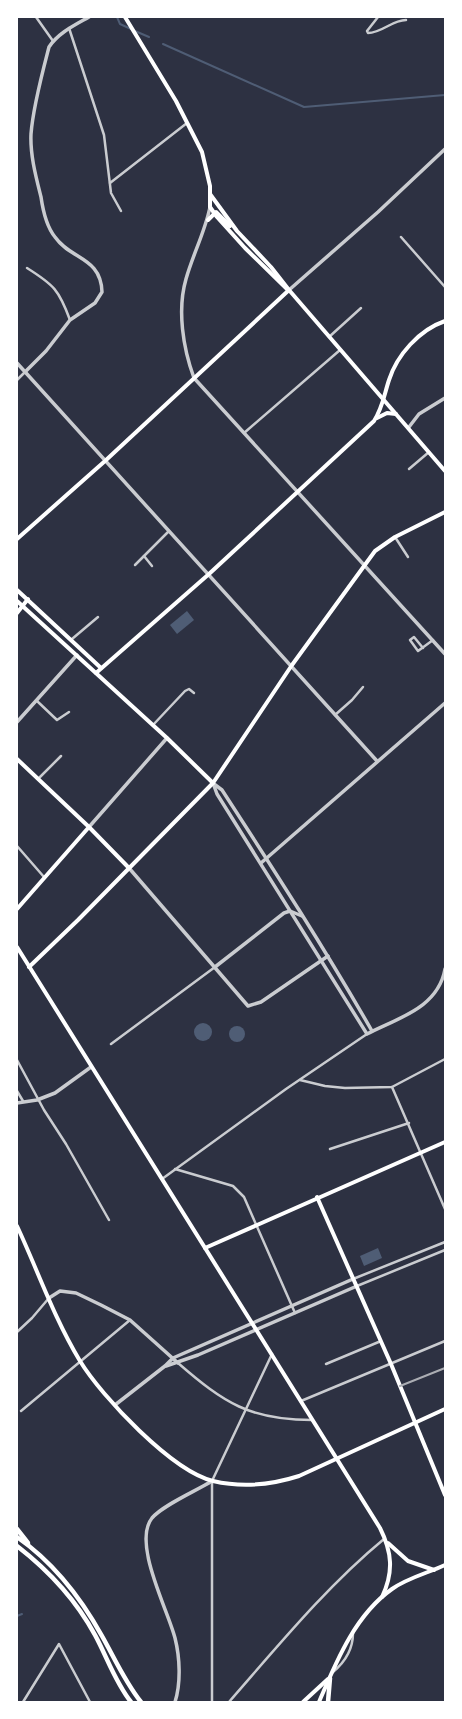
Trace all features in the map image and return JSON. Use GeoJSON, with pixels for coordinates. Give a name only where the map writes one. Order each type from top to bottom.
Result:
{"type":"FeatureCollection","features":[{"type":"Feature","properties":{"kind":"highway"},"geometry":{"type":"LineString","coordinates":[[17,1529],[33,1549],[61,1577],[77,1599],[102,1636],[126,1683],[141,1702]]}},
{"type":"Feature","properties":{"kind":"highway"},"geometry":{"type":"LineString","coordinates":[[17,1537],[33,1549]]}},
{"type":"Feature","properties":{"kind":"highway"},"geometry":{"type":"LineString","coordinates":[[17,1546],[30,1555],[56,1581],[80,1612],[95,1634],[121,1688],[131,1702]]}},
{"type":"Feature","properties":{"kind":"highway"},"geometry":{"type":"LineString","coordinates":[[17,1551],[30,1555]]}},
{"type":"Feature","properties":{"kind":"highway"},"geometry":{"type":"LineString","coordinates":[[328,1702],[330,1678]]}},
{"type":"Feature","properties":{"kind":"main road"},"geometry":{"type":"LineString","coordinates":[[125,17],[187,123],[202,152],[207,171],[210,207],[245,248],[289,290]]}},
{"type":"Feature","properties":{"kind":"main road"},"geometry":{"type":"LineString","coordinates":[[210,194],[237,231],[271,267],[329,337],[385,399],[445,471]]}},
{"type":"Feature","properties":{"kind":"main road"},"geometry":{"type":"LineString","coordinates":[[214,213],[217,213],[230,227],[237,231]]}},
{"type":"Feature","properties":{"kind":"main road"},"geometry":{"type":"LineString","coordinates":[[208,220],[214,213]]}},
{"type":"Feature","properties":{"kind":"main road"},"geometry":{"type":"LineString","coordinates":[[17,539],[105,461],[289,290]]}},
{"type":"Feature","properties":{"kind":"main road"},"geometry":{"type":"LineString","coordinates":[[96,673],[209,574],[374,420],[381,410],[392,372],[407,349],[424,332],[445,321]]}},
{"type":"Feature","properties":{"kind":"main road"},"geometry":{"type":"LineString","coordinates":[[374,420],[387,413],[397,414]]}},
{"type":"Feature","properties":{"kind":"main road"},"geometry":{"type":"LineString","coordinates":[[29,966],[213,783],[292,665],[364,563],[375,551],[395,537],[445,512]]}},
{"type":"Feature","properties":{"kind":"main road"},"geometry":{"type":"LineString","coordinates":[[17,590],[72,639],[101,668]]}},
{"type":"Feature","properties":{"kind":"main road"},"geometry":{"type":"LineString","coordinates":[[17,613],[28,599]]}},
{"type":"Feature","properties":{"kind":"main road"},"geometry":{"type":"LineString","coordinates":[[17,601],[167,738],[213,783]]}},
{"type":"Feature","properties":{"kind":"main road"},"geometry":{"type":"LineString","coordinates":[[17,759],[89,827],[129,868]]}},
{"type":"Feature","properties":{"kind":"main road"},"geometry":{"type":"LineString","coordinates":[[17,909],[89,827]]}},
{"type":"Feature","properties":{"kind":"main road"},"geometry":{"type":"LineString","coordinates":[[17,947],[91,1067],[253,1322],[388,1543],[408,1561],[434,1570]]}},
{"type":"Feature","properties":{"kind":"main road"},"geometry":{"type":"LineString","coordinates":[[205,1248],[317,1197],[445,1142]]}},
{"type":"Feature","properties":{"kind":"main road"},"geometry":{"type":"LineString","coordinates":[[317,1197],[391,1364],[445,1496]]}},
{"type":"Feature","properties":{"kind":"main road"},"geometry":{"type":"LineString","coordinates":[[18,1229],[49,1298],[80,1361],[115,1405],[139,1431],[165,1453],[185,1467],[212,1481],[244,1486],[278,1483],[299,1476],[445,1409]]}},
{"type":"Feature","properties":{"kind":"main road"},"geometry":{"type":"LineString","coordinates":[[382,1597],[388,1584],[391,1565],[388,1543]]}},
{"type":"Feature","properties":{"kind":"main road"},"geometry":{"type":"LineString","coordinates":[[319,1702],[353,1633],[361,1621],[382,1597],[399,1585],[445,1565]]}},
{"type":"Feature","properties":{"kind":"main road"},"geometry":{"type":"LineString","coordinates":[[303,1702],[330,1678]]}},
{"type":"Feature","properties":{"kind":"street"},"geometry":{"type":"LineString","coordinates":[[36,17],[53,41]]}},
{"type":"Feature","properties":{"kind":"street"},"geometry":{"type":"LineString","coordinates":[[17,380],[46,352],[70,320],[100,297],[102,292],[102,284],[95,268],[62,245],[52,234],[42,206],[36,178],[31,134],[47,57],[53,41],[69,28],[89,17]]}},
{"type":"Feature","properties":{"kind":"street"},"geometry":{"type":"LineString","coordinates":[[378,17],[367,31],[368,33],[377,32],[396,22],[406,20]]}},
{"type":"Feature","properties":{"kind":"street"},"geometry":{"type":"LineString","coordinates":[[69,28],[104,135],[109,183],[121,211]]}},
{"type":"Feature","properties":{"kind":"street"},"geometry":{"type":"LineString","coordinates":[[109,183],[187,123]]}},
{"type":"Feature","properties":{"kind":"street"},"geometry":{"type":"LineString","coordinates":[[289,290],[378,212],[445,149]]}},
{"type":"Feature","properties":{"kind":"street"},"geometry":{"type":"LineString","coordinates":[[210,207],[208,220],[185,280],[183,297],[185,354],[194,378],[364,563],[445,654]]}},
{"type":"Feature","properties":{"kind":"street"},"geometry":{"type":"LineString","coordinates":[[401,237],[445,287]]}},
{"type":"Feature","properties":{"kind":"street"},"geometry":{"type":"LineString","coordinates":[[27,268],[45,279],[58,292],[70,320]]}},
{"type":"Feature","properties":{"kind":"street"},"geometry":{"type":"LineString","coordinates":[[329,337],[361,308]]}},
{"type":"Feature","properties":{"kind":"street"},"geometry":{"type":"LineString","coordinates":[[244,433],[340,349]]}},
{"type":"Feature","properties":{"kind":"street"},"geometry":{"type":"LineString","coordinates":[[17,363],[292,665],[335,716],[377,762]]}},
{"type":"Feature","properties":{"kind":"street"},"geometry":{"type":"LineString","coordinates":[[409,427],[419,414],[445,398]]}},
{"type":"Feature","properties":{"kind":"street"},"geometry":{"type":"LineString","coordinates":[[409,469],[429,452]]}},
{"type":"Feature","properties":{"kind":"street"},"geometry":{"type":"LineString","coordinates":[[135,565],[169,531]]}},
{"type":"Feature","properties":{"kind":"street"},"geometry":{"type":"LineString","coordinates":[[395,537],[408,557]]}},
{"type":"Feature","properties":{"kind":"street"},"geometry":{"type":"LineString","coordinates":[[144,556],[152,566]]}},
{"type":"Feature","properties":{"kind":"street"},"geometry":{"type":"LineString","coordinates":[[72,639],[98,618]]}},
{"type":"Feature","properties":{"kind":"street"},"geometry":{"type":"LineString","coordinates":[[423,648],[414,637],[410,640],[416,650],[423,648],[433,640]]}},
{"type":"Feature","properties":{"kind":"street"},"geometry":{"type":"LineString","coordinates":[[17,722],[77,655]]}},
{"type":"Feature","properties":{"kind":"street"},"geometry":{"type":"LineString","coordinates":[[335,716],[363,687]]}},
{"type":"Feature","properties":{"kind":"street"},"geometry":{"type":"LineString","coordinates":[[153,725],[185,691],[189,689],[194,693]]}},
{"type":"Feature","properties":{"kind":"street"},"geometry":{"type":"LineString","coordinates":[[37,701],[57,720],[69,712]]}},
{"type":"Feature","properties":{"kind":"street"},"geometry":{"type":"LineString","coordinates":[[261,863],[445,703]]}},
{"type":"Feature","properties":{"kind":"street"},"geometry":{"type":"LineString","coordinates":[[89,827],[167,738]]}},
{"type":"Feature","properties":{"kind":"street"},"geometry":{"type":"LineString","coordinates":[[38,778],[61,756]]}},
{"type":"Feature","properties":{"kind":"street"},"geometry":{"type":"LineString","coordinates":[[213,783],[220,788],[304,918],[372,1031]]}},
{"type":"Feature","properties":{"kind":"street"},"geometry":{"type":"LineString","coordinates":[[213,783],[217,794],[367,1034]]}},
{"type":"Feature","properties":{"kind":"street"},"geometry":{"type":"LineString","coordinates":[[17,846],[44,877]]}},
{"type":"Feature","properties":{"kind":"street"},"geometry":{"type":"LineString","coordinates":[[129,868],[245,1004],[252,1006],[261,1002],[328,956]]}},
{"type":"Feature","properties":{"kind":"street"},"geometry":{"type":"LineString","coordinates":[[290,911],[304,918]]}},
{"type":"Feature","properties":{"kind":"street"},"geometry":{"type":"LineString","coordinates":[[111,1044],[215,967],[281,915],[290,911]]}},
{"type":"Feature","properties":{"kind":"street"},"geometry":{"type":"LineString","coordinates":[[162,1179],[367,1034],[418,1009],[431,998],[441,985],[445,969]]}},
{"type":"Feature","properties":{"kind":"street"},"geometry":{"type":"LineString","coordinates":[[300,1080],[325,1086],[345,1088],[392,1087],[445,1059]]}},
{"type":"Feature","properties":{"kind":"street"},"geometry":{"type":"LineString","coordinates":[[17,1060],[38,1100],[109,1220]]}},
{"type":"Feature","properties":{"kind":"street"},"geometry":{"type":"LineString","coordinates":[[17,1103],[38,1100],[55,1093],[91,1067]]}},
{"type":"Feature","properties":{"kind":"street"},"geometry":{"type":"LineString","coordinates":[[392,1087],[409,1123],[445,1209]]}},
{"type":"Feature","properties":{"kind":"street"},"geometry":{"type":"LineString","coordinates":[[17,1091],[23,1101]]}},
{"type":"Feature","properties":{"kind":"street"},"geometry":{"type":"LineString","coordinates":[[330,1149],[409,1123]]}},
{"type":"Feature","properties":{"kind":"street"},"geometry":{"type":"LineString","coordinates":[[175,1169],[233,1186],[244,1197],[295,1313]]}},
{"type":"Feature","properties":{"kind":"street"},"geometry":{"type":"LineString","coordinates":[[115,1405],[166,1366],[173,1358],[253,1322],[445,1242]]}},
{"type":"Feature","properties":{"kind":"street"},"geometry":{"type":"LineString","coordinates":[[166,1366],[178,1363],[445,1250]]}},
{"type":"Feature","properties":{"kind":"street"},"geometry":{"type":"LineString","coordinates":[[17,1332],[32,1318],[49,1298],[60,1291],[76,1293],[130,1320],[178,1363],[212,1391],[226,1400],[265,1416],[287,1420],[314,1420]]}},
{"type":"Feature","properties":{"kind":"street"},"geometry":{"type":"LineString","coordinates":[[321,1294],[323,1301]]}},
{"type":"Feature","properties":{"kind":"street"},"geometry":{"type":"LineString","coordinates":[[21,1411],[130,1320]]}},
{"type":"Feature","properties":{"kind":"street"},"geometry":{"type":"LineString","coordinates":[[326,1364],[381,1341]]}},
{"type":"Feature","properties":{"kind":"street"},"geometry":{"type":"LineString","coordinates":[[301,1401],[445,1341]]}},
{"type":"Feature","properties":{"kind":"street"},"geometry":{"type":"LineString","coordinates":[[212,1702],[212,1481],[272,1354]]}},
{"type":"Feature","properties":{"kind":"street"},"geometry":{"type":"LineString","coordinates":[[175,1702],[179,1680],[176,1644],[150,1563],[146,1547],[146,1531],[149,1523],[159,1512],[212,1481]]}},
{"type":"Feature","properties":{"kind":"street"},"geometry":{"type":"LineString","coordinates":[[229,1702],[306,1616],[363,1557],[385,1538]]}},
{"type":"Feature","properties":{"kind":"street"},"geometry":{"type":"LineString","coordinates":[[22,1702],[59,1644],[90,1702]]}},
{"type":"Feature","properties":{"kind":"water"},"geometry":{"type":"Polygon","coordinates":[[[187,611],[194,620],[177,634],[170,625],[187,611]]]}},
{"type":"Feature","properties":{"kind":"water"},"geometry":{"type":"Polygon","coordinates":[[[199,1023],[207,1023],[212,1028],[210,1039],[207,1041],[199,1041],[194,1036],[194,1028],[199,1023]]]}},
{"type":"Feature","properties":{"kind":"water"},"geometry":{"type":"Polygon","coordinates":[[[234,1026],[240,1026],[245,1031],[243,1040],[240,1042],[234,1042],[229,1037],[229,1031],[234,1026]]]}},
{"type":"Feature","properties":{"kind":"water"},"geometry":{"type":"Polygon","coordinates":[[[378,1248],[382,1258],[364,1266],[360,1256],[378,1248]]]}},
{"type":"Feature","properties":{"kind":"waterway"},"geometry":{"type":"LineString","coordinates":[[117,17],[120,24],[131,29]]}},
{"type":"Feature","properties":{"kind":"waterway"},"geometry":{"type":"LineString","coordinates":[[135,31],[149,37]]}},
{"type":"Feature","properties":{"kind":"waterway"},"geometry":{"type":"LineString","coordinates":[[163,44],[304,107],[445,95]]}},
{"type":"Feature","properties":{"kind":"waterway"},"geometry":{"type":"LineString","coordinates":[[17,1616],[22,1614]]}},
{"type":"Feature","properties":{"kind":"railway"},"geometry":{"type":"LineString","coordinates":[[400,1386],[445,1368]]}}]}
